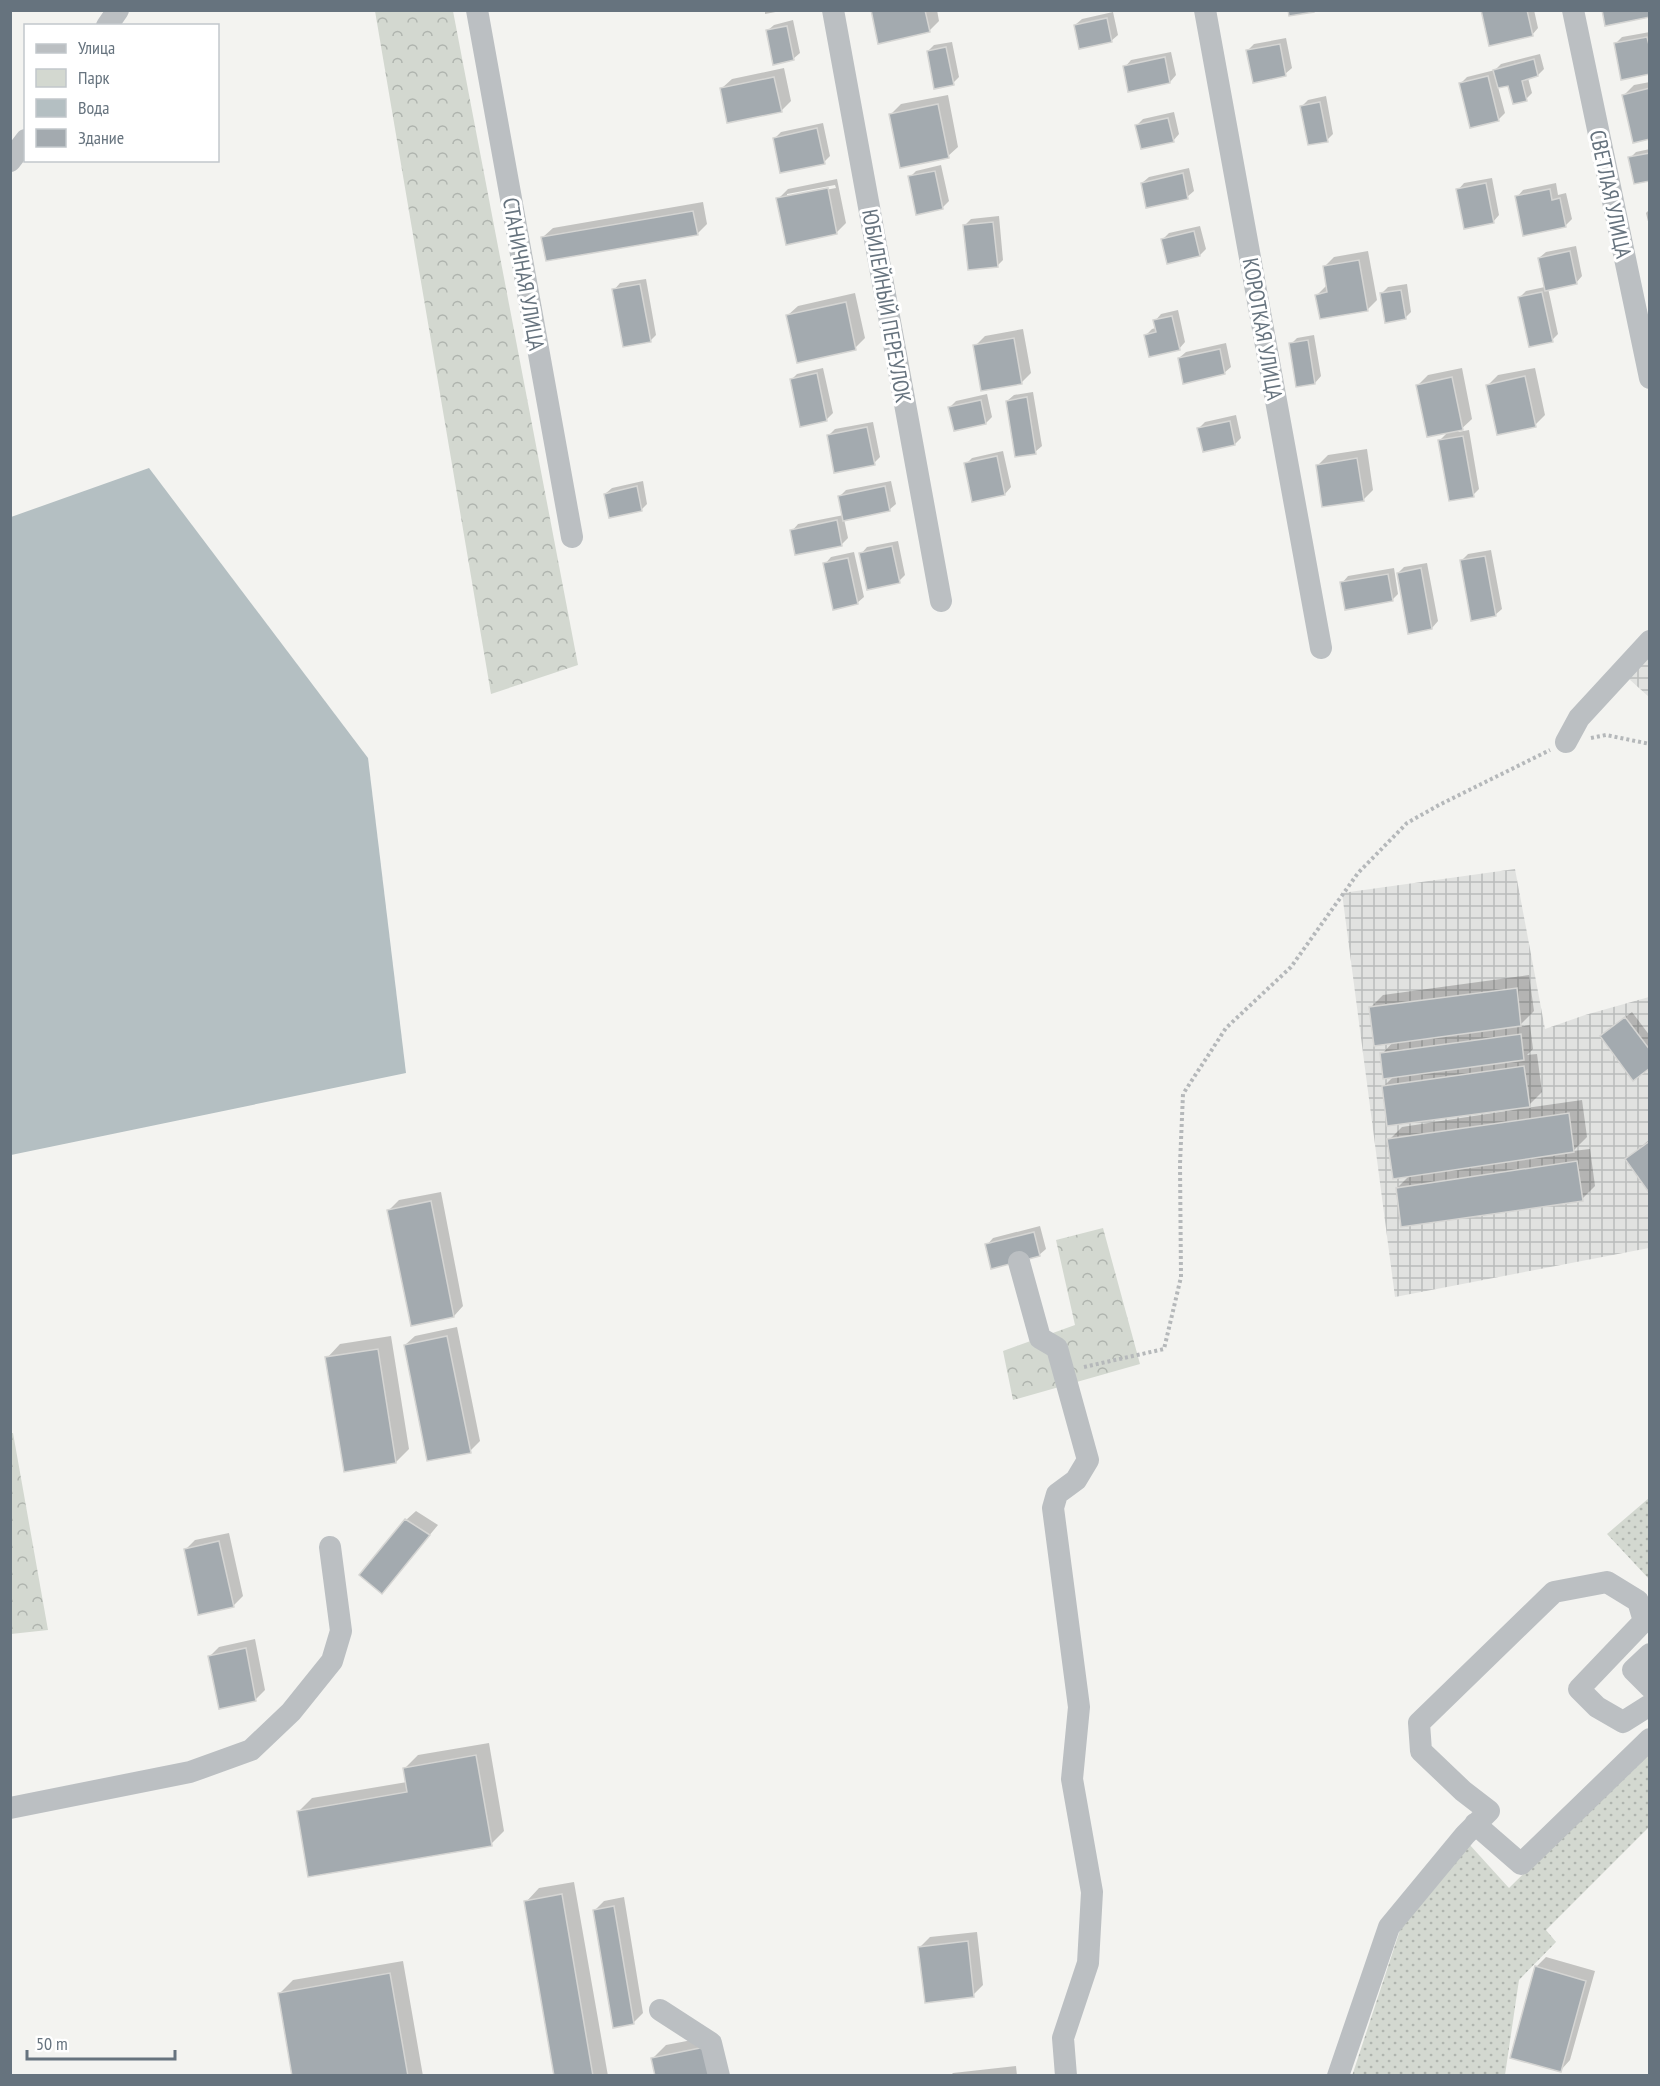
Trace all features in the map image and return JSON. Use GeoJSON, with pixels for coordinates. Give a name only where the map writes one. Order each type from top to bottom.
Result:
{"type":"FeatureCollection","features":[{"type":"Feature","properties":{"kind":"street"},"geometry":{"type":"LineString","coordinates":[[108,24],[118,10]]}},
{"type":"Feature","properties":{"kind":"street","name":"СТАНИЧНАЯ УЛИЦА"},"geometry":{"type":"LineString","coordinates":[[477,10],[572,537]]}},
{"type":"Feature","properties":{"kind":"street","name":"ЮБИЛЕЙНЫЙ ПЕРЕУЛОК"},"geometry":{"type":"LineString","coordinates":[[833,10],[941,601]]}},
{"type":"Feature","properties":{"kind":"street","name":"КОРОТКАЯ УЛИЦА"},"geometry":{"type":"LineString","coordinates":[[1205,10],[1321,648]]}},
{"type":"Feature","properties":{"kind":"street","name":"СВЕТЛАЯ УЛИЦА"},"geometry":{"type":"LineString","coordinates":[[1573,10],[1650,378]]}},
{"type":"Feature","properties":{"kind":"street"},"geometry":{"type":"LineString","coordinates":[[10,161],[24,143]]}},
{"type":"Feature","properties":{"kind":"street"},"geometry":{"type":"LineString","coordinates":[[1566,742],[1579,717],[1650,641]]}},
{"type":"Feature","properties":{"kind":"street"},"geometry":{"type":"LineString","coordinates":[[1019,1262],[1040,1338],[1057,1348],[1088,1460],[1076,1480],[1057,1494],[1053,1508],[1079,1707],[1072,1779],[1092,1892],[1088,1963],[1063,2038],[1066,2076]]}},
{"type":"Feature","properties":{"kind":"street"},"geometry":{"type":"LineString","coordinates":[[10,1808],[190,1772],[251,1750],[291,1712],[332,1661],[341,1631],[330,1547]]}},
{"type":"Feature","properties":{"kind":"street"},"geometry":{"type":"LineString","coordinates":[[1338,2076],[1389,1927],[1475,1824],[1489,1811],[1463,1791],[1421,1751],[1419,1723],[1554,1592],[1607,1582],[1638,1601],[1644,1621],[1579,1689],[1597,1707],[1623,1722],[1650,1705]]}},
{"type":"Feature","properties":{"kind":"street"},"geometry":{"type":"LineString","coordinates":[[1650,1654],[1633,1670],[1650,1687]]}},
{"type":"Feature","properties":{"kind":"street"},"geometry":{"type":"LineString","coordinates":[[1475,1824],[1521,1864],[1650,1739]]}},
{"type":"Feature","properties":{"kind":"street"},"geometry":{"type":"LineString","coordinates":[[660,2010],[711,2043],[719,2076]]}},
{"type":"Feature","properties":{"kind":"path"},"geometry":{"type":"LineString","coordinates":[[1064,1372],[1164,1349],[1181,1277],[1180,1164],[1184,1095],[1226,1028],[1291,967],[1358,873],[1407,823],[1566,742],[1606,735],[1650,744]]}},
{"type":"Feature","properties":{"kind":"shaded area"},"geometry":{"type":"Polygon","coordinates":[[[1649,655],[1649,697],[1629,679],[1649,655]]]}},
{"type":"Feature","properties":{"kind":"shaded area"},"geometry":{"type":"Polygon","coordinates":[[[1515,869],[1545,1029],[1649,997],[1649,1248],[1395,1297],[1342,893],[1515,869]]]}},
{"type":"Feature","properties":{"kind":"green space"},"geometry":{"type":"Polygon","coordinates":[[[375,11],[453,11],[578,665],[491,694],[375,11]]]}},
{"type":"Feature","properties":{"kind":"green space"},"geometry":{"type":"Polygon","coordinates":[[[1103,1228],[1140,1364],[1013,1400],[1003,1351],[1075,1325],[1056,1240],[1103,1228]]]}},
{"type":"Feature","properties":{"kind":"green space"},"geometry":{"type":"Polygon","coordinates":[[[11,1433],[13,1433],[48,1630],[11,1634],[11,1433]]]}},
{"type":"Feature","properties":{"kind":"green space"},"geometry":{"type":"Polygon","coordinates":[[[1649,1498],[1649,1579],[1607,1534],[1649,1498]]]}},
{"type":"Feature","properties":{"kind":"green space"},"geometry":{"type":"Polygon","coordinates":[[[1649,1751],[1649,1827],[1546,1930],[1556,1942],[1519,1980],[1505,2075],[1352,2076],[1400,1930],[1469,1844],[1509,1888],[1649,1751]]]}},
{"type":"Feature","properties":{"kind":"water"},"geometry":{"type":"Polygon","coordinates":[[[149,468],[368,758],[406,1073],[11,1155],[11,517],[149,468]]]}},
{"type":"Feature","properties":{"kind":"building"},"geometry":{"type":"Polygon","coordinates":[[[871,10],[925,10],[930,32],[878,44],[871,10]]]}},
{"type":"Feature","properties":{"kind":"building"},"geometry":{"type":"Polygon","coordinates":[[[1288,10],[1314,10],[1314,12],[1289,16],[1288,10]]]}},
{"type":"Feature","properties":{"kind":"building"},"geometry":{"type":"Polygon","coordinates":[[[1481,10],[1527,10],[1533,36],[1489,46],[1481,10]]]}},
{"type":"Feature","properties":{"kind":"building"},"geometry":{"type":"Polygon","coordinates":[[[1602,10],[1650,10],[1650,17],[1605,26],[1602,10]]]}},
{"type":"Feature","properties":{"kind":"building"},"geometry":{"type":"Polygon","coordinates":[[[1107,18],[1112,42],[1079,49],[1074,25],[1107,18]]]}},
{"type":"Feature","properties":{"kind":"building"},"geometry":{"type":"Polygon","coordinates":[[[787,26],[794,60],[773,65],[766,30],[787,26]]]}},
{"type":"Feature","properties":{"kind":"building"},"geometry":{"type":"Polygon","coordinates":[[[1647,37],[1650,49],[1650,74],[1621,80],[1614,43],[1647,37]]]}},
{"type":"Feature","properties":{"kind":"building"},"geometry":{"type":"Polygon","coordinates":[[[1280,44],[1286,76],[1253,83],[1246,50],[1280,44]]]}},
{"type":"Feature","properties":{"kind":"building"},"geometry":{"type":"Polygon","coordinates":[[[946,47],[954,85],[934,89],[927,51],[946,47]]]}},
{"type":"Feature","properties":{"kind":"building"},"geometry":{"type":"Polygon","coordinates":[[[1165,57],[1170,83],[1128,92],[1123,66],[1165,57]]]}},
{"type":"Feature","properties":{"kind":"building"},"geometry":{"type":"Polygon","coordinates":[[[1534,59],[1538,76],[1522,81],[1527,101],[1513,104],[1508,86],[1498,88],[1493,70],[1534,59]]]}},
{"type":"Feature","properties":{"kind":"building"},"geometry":{"type":"Polygon","coordinates":[[[1488,76],[1499,121],[1470,128],[1459,83],[1488,76]]]}},
{"type":"Feature","properties":{"kind":"building"},"geometry":{"type":"Polygon","coordinates":[[[774,77],[782,112],[727,123],[720,88],[774,77]]]}},
{"type":"Feature","properties":{"kind":"building"},"geometry":{"type":"Polygon","coordinates":[[[1650,88],[1650,139],[1633,143],[1622,95],[1650,88]]]}},
{"type":"Feature","properties":{"kind":"building"},"geometry":{"type":"Polygon","coordinates":[[[1320,102],[1328,142],[1308,145],[1300,106],[1320,102]]]}},
{"type":"Feature","properties":{"kind":"building"},"geometry":{"type":"Polygon","coordinates":[[[938,104],[949,158],[900,168],[889,114],[938,104]]]}},
{"type":"Feature","properties":{"kind":"building"},"geometry":{"type":"Polygon","coordinates":[[[1168,118],[1174,142],[1141,149],[1135,125],[1168,118]]]}},
{"type":"Feature","properties":{"kind":"building"},"geometry":{"type":"Polygon","coordinates":[[[817,128],[825,164],[780,173],[773,138],[817,128]]]}},
{"type":"Feature","properties":{"kind":"building"},"geometry":{"type":"Polygon","coordinates":[[[1650,153],[1650,181],[1634,184],[1628,157],[1650,153]]]}},
{"type":"Feature","properties":{"kind":"building"},"geometry":{"type":"Polygon","coordinates":[[[935,171],[943,209],[916,215],[908,176],[935,171]]]}},
{"type":"Feature","properties":{"kind":"building"},"geometry":{"type":"Polygon","coordinates":[[[1183,173],[1188,199],[1146,208],[1141,183],[1183,173]]]}},
{"type":"Feature","properties":{"kind":"building"},"geometry":{"type":"Polygon","coordinates":[[[1486,183],[1494,223],[1464,229],[1456,189],[1486,183]]]}},
{"type":"Feature","properties":{"kind":"building"},"geometry":{"type":"Polygon","coordinates":[[[828,188],[837,234],[786,245],[776,198],[828,188]]]}},
{"type":"Feature","properties":{"kind":"building"},"geometry":{"type":"Polygon","coordinates":[[[1550,189],[1552,200],[1560,198],[1566,227],[1523,236],[1515,196],[1550,189]]]}},
{"type":"Feature","properties":{"kind":"building"},"geometry":{"type":"Polygon","coordinates":[[[693,211],[698,235],[546,261],[541,237],[693,211]]]}},
{"type":"Feature","properties":{"kind":"building"},"geometry":{"type":"Polygon","coordinates":[[[993,222],[998,267],[968,270],[963,225],[993,222]]]}},
{"type":"Feature","properties":{"kind":"building"},"geometry":{"type":"Polygon","coordinates":[[[1194,231],[1200,256],[1167,264],[1161,239],[1194,231]]]}},
{"type":"Feature","properties":{"kind":"building"},"geometry":{"type":"Polygon","coordinates":[[[1570,251],[1577,284],[1545,291],[1538,258],[1570,251]]]}},
{"type":"Feature","properties":{"kind":"building"},"geometry":{"type":"Polygon","coordinates":[[[1359,260],[1368,311],[1320,319],[1315,295],[1327,292],[1323,266],[1359,260]]]}},
{"type":"Feature","properties":{"kind":"building"},"geometry":{"type":"Polygon","coordinates":[[[640,284],[651,342],[623,347],[612,289],[640,284]]]}},
{"type":"Feature","properties":{"kind":"building"},"geometry":{"type":"Polygon","coordinates":[[[1401,290],[1406,319],[1385,323],[1380,293],[1401,290]]]}},
{"type":"Feature","properties":{"kind":"building"},"geometry":{"type":"Polygon","coordinates":[[[1542,292],[1553,342],[1529,347],[1518,297],[1542,292]]]}},
{"type":"Feature","properties":{"kind":"building"},"geometry":{"type":"Polygon","coordinates":[[[846,302],[856,350],[797,363],[786,315],[846,302]]]}},
{"type":"Feature","properties":{"kind":"building"},"geometry":{"type":"Polygon","coordinates":[[[1172,316],[1180,350],[1149,357],[1144,335],[1156,332],[1153,320],[1172,316]]]}},
{"type":"Feature","properties":{"kind":"building"},"geometry":{"type":"Polygon","coordinates":[[[1014,338],[1022,384],[981,391],[973,345],[1014,338]]]}},
{"type":"Feature","properties":{"kind":"building"},"geometry":{"type":"Polygon","coordinates":[[[1308,340],[1315,384],[1296,387],[1289,343],[1308,340]]]}},
{"type":"Feature","properties":{"kind":"building"},"geometry":{"type":"Polygon","coordinates":[[[1220,349],[1225,374],[1183,384],[1178,358],[1220,349]]]}},
{"type":"Feature","properties":{"kind":"building"},"geometry":{"type":"Polygon","coordinates":[[[817,373],[827,421],[800,427],[790,379],[817,373]]]}},
{"type":"Feature","properties":{"kind":"building"},"geometry":{"type":"Polygon","coordinates":[[[1525,376],[1536,427],[1497,435],[1486,385],[1525,376]]]}},
{"type":"Feature","properties":{"kind":"building"},"geometry":{"type":"Polygon","coordinates":[[[1452,377],[1463,430],[1427,437],[1416,385],[1452,377]]]}},
{"type":"Feature","properties":{"kind":"building"},"geometry":{"type":"Polygon","coordinates":[[[1027,397],[1036,454],[1015,457],[1006,401],[1027,397]]]}},
{"type":"Feature","properties":{"kind":"building"},"geometry":{"type":"Polygon","coordinates":[[[981,400],[986,424],[954,431],[948,407],[981,400]]]}},
{"type":"Feature","properties":{"kind":"building"},"geometry":{"type":"Polygon","coordinates":[[[1230,421],[1235,445],[1203,452],[1197,428],[1230,421]]]}},
{"type":"Feature","properties":{"kind":"building"},"geometry":{"type":"Polygon","coordinates":[[[867,427],[875,465],[834,473],[827,435],[867,427]]]}},
{"type":"Feature","properties":{"kind":"building"},"geometry":{"type":"Polygon","coordinates":[[[1463,436],[1474,497],[1449,501],[1438,440],[1463,436]]]}},
{"type":"Feature","properties":{"kind":"building"},"geometry":{"type":"Polygon","coordinates":[[[997,456],[1005,495],[972,502],[964,463],[997,456]]]}},
{"type":"Feature","properties":{"kind":"building"},"geometry":{"type":"Polygon","coordinates":[[[1357,458],[1364,501],[1322,507],[1316,465],[1357,458]]]}},
{"type":"Feature","properties":{"kind":"building"},"geometry":{"type":"Polygon","coordinates":[[[637,486],[642,511],[609,518],[604,494],[637,486]]]}},
{"type":"Feature","properties":{"kind":"building"},"geometry":{"type":"Polygon","coordinates":[[[885,486],[890,511],[843,521],[838,496],[885,486]]]}},
{"type":"Feature","properties":{"kind":"building"},"geometry":{"type":"Polygon","coordinates":[[[837,520],[842,546],[795,555],[790,530],[837,520]]]}},
{"type":"Feature","properties":{"kind":"building"},"geometry":{"type":"Polygon","coordinates":[[[892,546],[900,583],[867,590],[859,553],[892,546]]]}},
{"type":"Feature","properties":{"kind":"building"},"geometry":{"type":"Polygon","coordinates":[[[1485,556],[1496,616],[1471,621],[1460,560],[1485,556]]]}},
{"type":"Feature","properties":{"kind":"building"},"geometry":{"type":"Polygon","coordinates":[[[848,558],[858,604],[833,610],[823,563],[848,558]]]}},
{"type":"Feature","properties":{"kind":"building"},"geometry":{"type":"Polygon","coordinates":[[[1421,568],[1432,629],[1408,634],[1397,573],[1421,568]]]}},
{"type":"Feature","properties":{"kind":"building"},"geometry":{"type":"Polygon","coordinates":[[[1388,574],[1393,601],[1345,610],[1340,582],[1388,574]]]}},
{"type":"Feature","properties":{"kind":"building"},"geometry":{"type":"Polygon","coordinates":[[[1517,988],[1521,1026],[1374,1046],[1369,1007],[1517,988]]]}},
{"type":"Feature","properties":{"kind":"building"},"geometry":{"type":"Polygon","coordinates":[[[1625,1017],[1650,1050],[1650,1068],[1633,1081],[1600,1036],[1625,1017]]]}},
{"type":"Feature","properties":{"kind":"building"},"geometry":{"type":"Polygon","coordinates":[[[1521,1034],[1524,1060],[1383,1079],[1380,1053],[1521,1034]]]}},
{"type":"Feature","properties":{"kind":"building"},"geometry":{"type":"Polygon","coordinates":[[[1524,1066],[1530,1107],[1387,1126],[1382,1086],[1524,1066]]]}},
{"type":"Feature","properties":{"kind":"building"},"geometry":{"type":"Polygon","coordinates":[[[1569,1113],[1574,1152],[1393,1179],[1387,1139],[1569,1113]]]}},
{"type":"Feature","properties":{"kind":"building"},"geometry":{"type":"Polygon","coordinates":[[[1650,1141],[1650,1194],[1625,1159],[1650,1141]]]}},
{"type":"Feature","properties":{"kind":"building"},"geometry":{"type":"Polygon","coordinates":[[[1577,1161],[1583,1201],[1401,1227],[1396,1188],[1577,1161]]]}},
{"type":"Feature","properties":{"kind":"building"},"geometry":{"type":"Polygon","coordinates":[[[431,1201],[454,1317],[411,1326],[387,1210],[431,1201]]]}},
{"type":"Feature","properties":{"kind":"building"},"geometry":{"type":"Polygon","coordinates":[[[1034,1232],[1040,1256],[991,1269],[985,1244],[1034,1232]]]}},
{"type":"Feature","properties":{"kind":"building"},"geometry":{"type":"Polygon","coordinates":[[[447,1336],[471,1453],[427,1461],[404,1345],[447,1336]]]}},
{"type":"Feature","properties":{"kind":"building"},"geometry":{"type":"Polygon","coordinates":[[[378,1349],[396,1463],[344,1472],[325,1357],[378,1349]]]}},
{"type":"Feature","properties":{"kind":"building"},"geometry":{"type":"Polygon","coordinates":[[[405,1519],[430,1535],[382,1594],[359,1575],[405,1519]]]}},
{"type":"Feature","properties":{"kind":"building"},"geometry":{"type":"Polygon","coordinates":[[[219,1541],[234,1607],[198,1615],[184,1549],[219,1541]]]}},
{"type":"Feature","properties":{"kind":"building"},"geometry":{"type":"Polygon","coordinates":[[[246,1648],[256,1701],[219,1709],[208,1656],[246,1648]]]}},
{"type":"Feature","properties":{"kind":"building"},"geometry":{"type":"Polygon","coordinates":[[[476,1755],[492,1846],[308,1877],[297,1811],[407,1792],[403,1768],[476,1755]]]}},
{"type":"Feature","properties":{"kind":"building"},"geometry":{"type":"Polygon","coordinates":[[[562,1894],[593,2076],[554,2076],[524,1901],[562,1894]]]}},
{"type":"Feature","properties":{"kind":"building"},"geometry":{"type":"Polygon","coordinates":[[[614,1906],[634,2024],[613,2028],[593,1910],[614,1906]]]}},
{"type":"Feature","properties":{"kind":"building"},"geometry":{"type":"Polygon","coordinates":[[[968,1941],[974,1997],[925,2003],[918,1947],[968,1941]]]}},
{"type":"Feature","properties":{"kind":"building"},"geometry":{"type":"Polygon","coordinates":[[[1535,1966],[1586,1981],[1561,2072],[1510,2058],[1535,1966]]]}},
{"type":"Feature","properties":{"kind":"building"},"geometry":{"type":"Polygon","coordinates":[[[390,1973],[408,2076],[292,2076],[278,1993],[390,1973]]]}},
{"type":"Feature","properties":{"kind":"building"},"geometry":{"type":"Polygon","coordinates":[[[705,2047],[711,2076],[655,2076],[651,2058],[705,2047]]]}}]}
